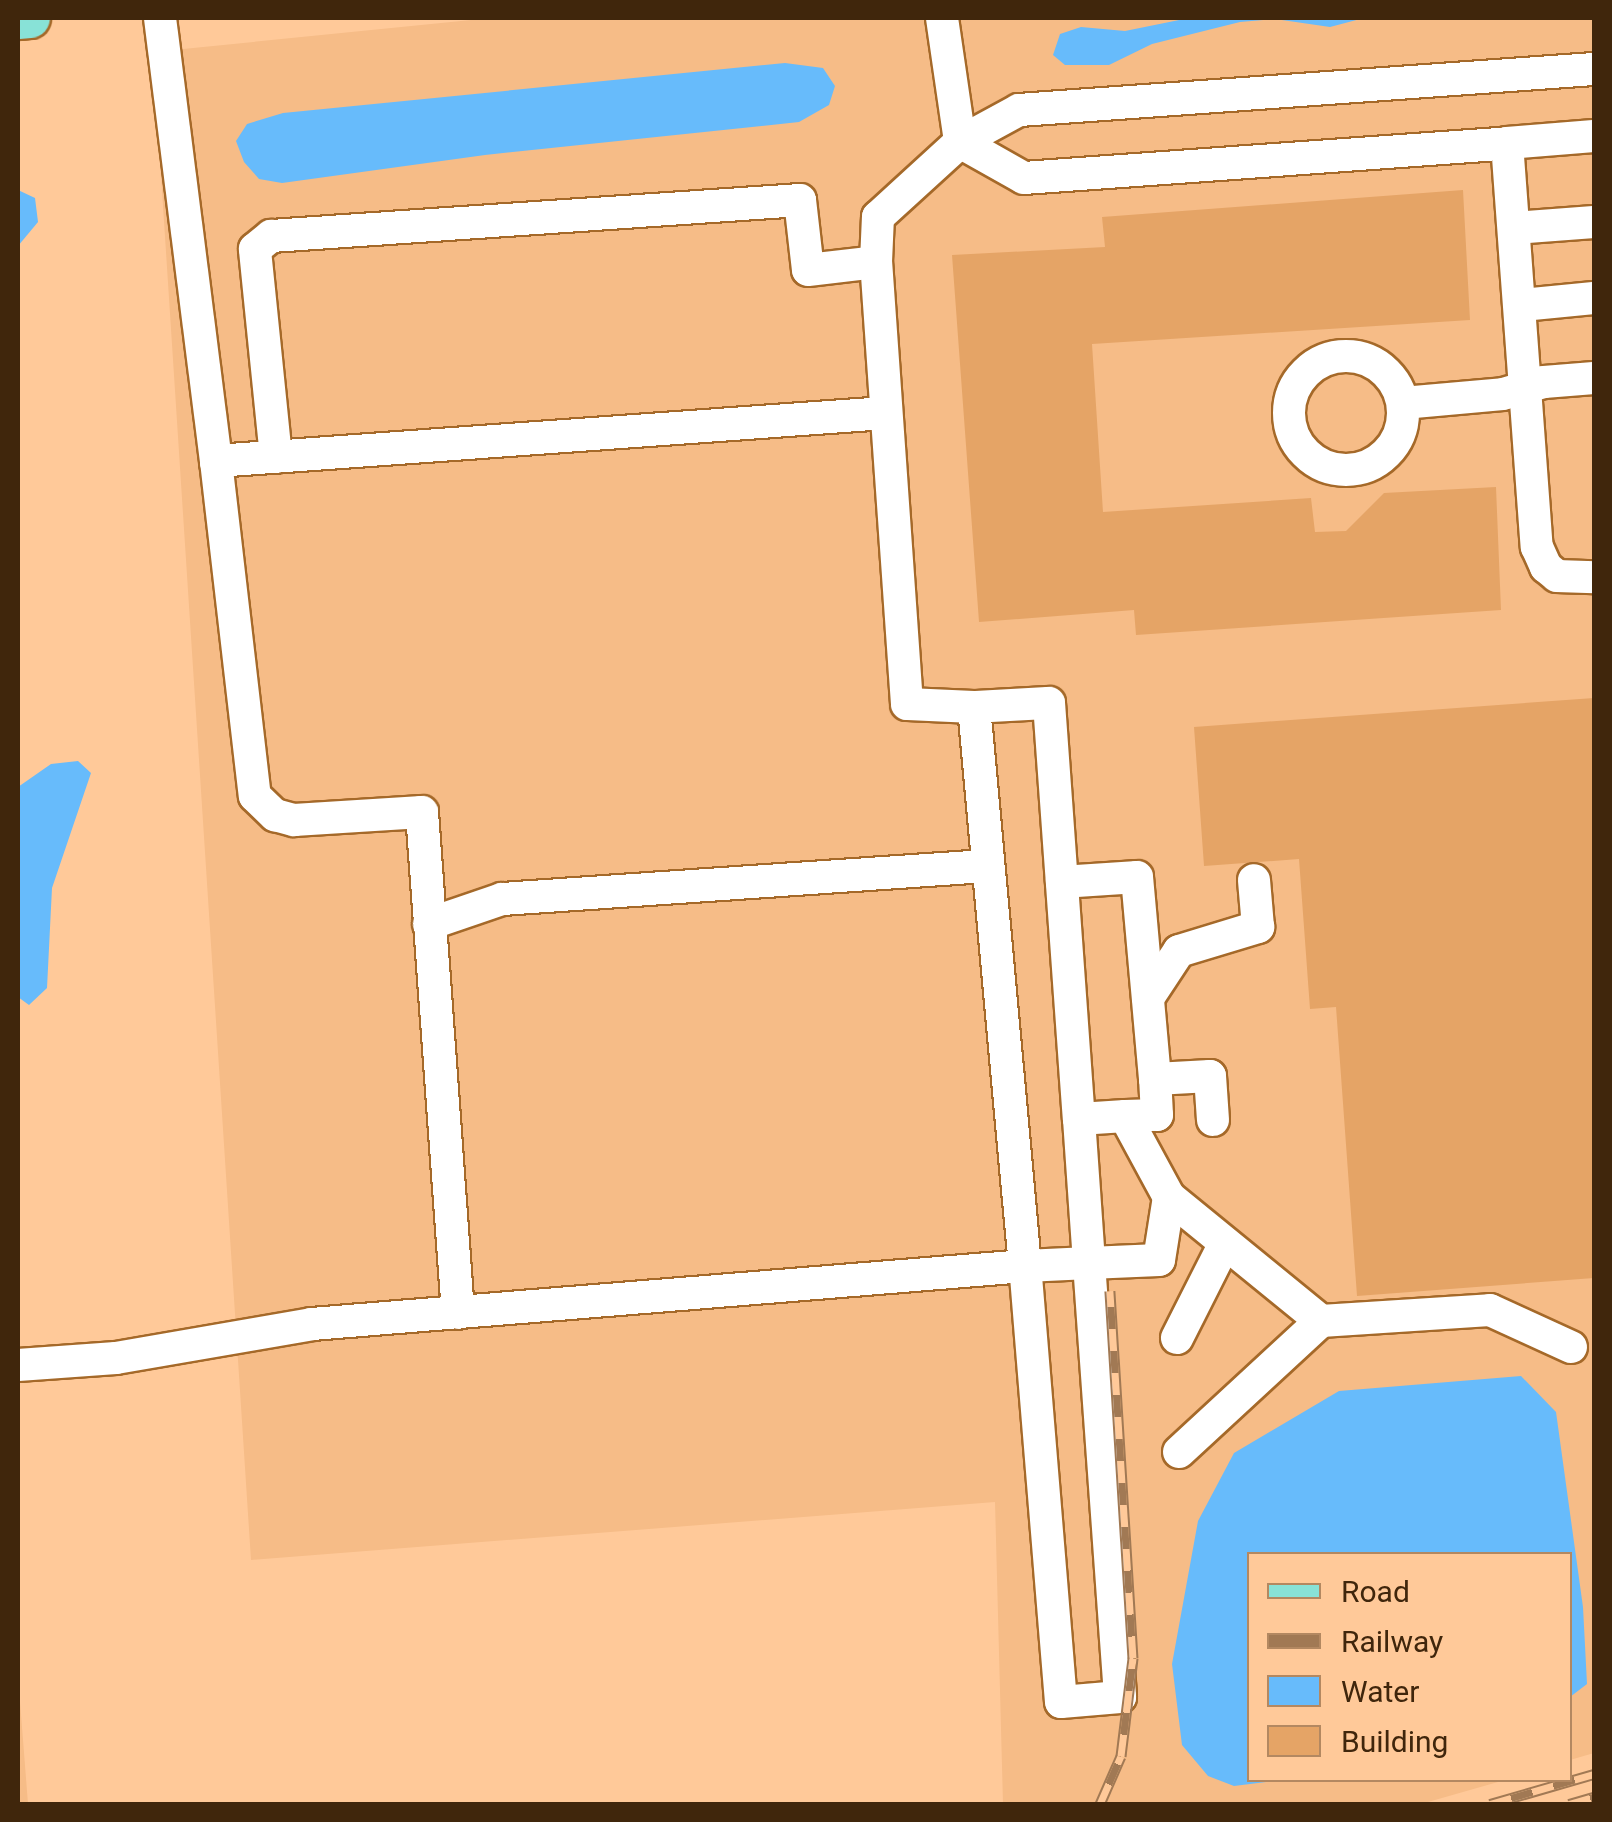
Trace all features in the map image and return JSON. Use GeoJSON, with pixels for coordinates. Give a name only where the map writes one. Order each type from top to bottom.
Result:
{"type":"FeatureCollection","features":[{"type":"Feature","properties":{"kind":"main road"},"geometry":{"type":"LineString","coordinates":[[18,19],[30,18]]}},
{"type":"Feature","properties":{"kind":"lane"},"geometry":{"type":"LineString","coordinates":[[160,18],[254,796],[275,815],[294,820],[422,812],[458,1314]]}},
{"type":"Feature","properties":{"kind":"lane"},"geometry":{"type":"LineString","coordinates":[[942,18],[960,142]]}},
{"type":"Feature","properties":{"kind":"lane"},"geometry":{"type":"LineString","coordinates":[[974,707],[1061,1702],[1120,1697],[1050,703],[974,707],[907,704],[876,262],[878,217],[960,142],[1019,110],[1594,68]]}},
{"type":"Feature","properties":{"kind":"lane"},"geometry":{"type":"LineString","coordinates":[[960,142],[1024,178],[1594,136]]}},
{"type":"Feature","properties":{"kind":"lane"},"geometry":{"type":"LineString","coordinates":[[1507,143],[1529,387],[1538,547],[1546,567],[1557,576],[1594,577]]}},
{"type":"Feature","properties":{"kind":"lane"},"geometry":{"type":"LineString","coordinates":[[276,458],[255,248],[271,236],[800,200],[808,270],[876,262]]}},
{"type":"Feature","properties":{"kind":"lane"},"geometry":{"type":"LineString","coordinates":[[1514,228],[1594,222]]}},
{"type":"Feature","properties":{"kind":"lane"},"geometry":{"type":"LineString","coordinates":[[1522,305],[1594,298]]}},
{"type":"Feature","properties":{"kind":"lane"},"geometry":{"type":"LineString","coordinates":[[1402,403],[1594,378]]}},
{"type":"Feature","properties":{"kind":"lane"},"geometry":{"type":"LineString","coordinates":[[216,461],[886,414]]}},
{"type":"Feature","properties":{"kind":"lane"},"geometry":{"type":"LineString","coordinates":[[429,924],[502,899],[987,866]]}},
{"type":"Feature","properties":{"kind":"lane"},"geometry":{"type":"LineString","coordinates":[[1062,882],[1137,877],[1155,1078],[1157,1115],[1079,1118]]}},
{"type":"Feature","properties":{"kind":"lane"},"geometry":{"type":"LineString","coordinates":[[1148,998],[1179,951],[1258,927],[1254,880]]}},
{"type":"Feature","properties":{"kind":"lane"},"geometry":{"type":"LineString","coordinates":[[1155,1078],[1210,1076],[1213,1120]]}},
{"type":"Feature","properties":{"kind":"lane"},"geometry":{"type":"LineString","coordinates":[[1124,1116],[1170,1197],[1321,1321]]}},
{"type":"Feature","properties":{"kind":"lane"},"geometry":{"type":"LineString","coordinates":[[18,1365],[116,1358],[312,1324],[1025,1266],[1159,1260],[1170,1197]]}},
{"type":"Feature","properties":{"kind":"lane"},"geometry":{"type":"LineString","coordinates":[[1177,1338],[1225,1243]]}},
{"type":"Feature","properties":{"kind":"lane"},"geometry":{"type":"LineString","coordinates":[[1179,1452],[1321,1321],[1490,1310],[1570,1348]]}},
{"type":"Feature","properties":{"kind":"shaded area"},"geometry":{"type":"Polygon","coordinates":[[[491,18],[1594,18],[1594,1753],[1572,1759],[1572,1552],[1247,1552],[1247,1782],[1498,1782],[1421,1804],[1003,1804],[995,1502],[251,1560],[153,52],[491,18]]]}},
{"type":"Feature","properties":{"kind":"shaded area"},"geometry":{"type":"Polygon","coordinates":[[[18,1676],[28,1804],[18,1804],[18,1676]]]}},
{"type":"Feature","properties":{"kind":"water"},"geometry":{"type":"Polygon","coordinates":[[[1189,18],[1364,18],[1330,27],[1275,19],[1240,22],[1152,44],[1109,65],[1065,65],[1053,55],[1060,34],[1081,27],[1125,31],[1189,18]]]}},
{"type":"Feature","properties":{"kind":"water"},"geometry":{"type":"Polygon","coordinates":[[[785,63],[823,68],[835,86],[829,105],[799,122],[485,155],[282,183],[259,179],[244,162],[236,141],[247,124],[283,113],[785,63]]]}},
{"type":"Feature","properties":{"kind":"water"},"geometry":{"type":"Polygon","coordinates":[[[18,190],[35,198],[38,222],[18,246],[18,190]]]}},
{"type":"Feature","properties":{"kind":"water"},"geometry":{"type":"Polygon","coordinates":[[[78,761],[91,773],[52,888],[47,988],[29,1005],[18,997],[18,787],[51,764],[78,761]]]}},
{"type":"Feature","properties":{"kind":"water"},"geometry":{"type":"Polygon","coordinates":[[[1521,1376],[1556,1412],[1583,1607],[1587,1684],[1572,1695],[1572,1552],[1247,1552],[1247,1782],[1266,1782],[1234,1786],[1208,1776],[1182,1745],[1172,1664],[1198,1521],[1234,1453],[1339,1391],[1521,1376]]]}},
{"type":"Feature","properties":{"kind":"building"},"geometry":{"type":"Polygon","coordinates":[[[1463,190],[1470,320],[1092,344],[1103,512],[1311,498],[1315,532],[1346,531],[1384,493],[1496,487],[1501,610],[1136,635],[1134,610],[979,622],[952,255],[1105,247],[1102,217],[1463,190]]]}},
{"type":"Feature","properties":{"kind":"building"},"geometry":{"type":"Polygon","coordinates":[[[1594,698],[1594,1278],[1357,1296],[1336,1007],[1310,1009],[1299,859],[1204,866],[1194,727],[1594,698]]]}},
{"type":"Feature","properties":{"kind":"railway"},"geometry":{"type":"LineString","coordinates":[[1100,1804],[1121,1756],[1133,1658],[1110,1291]]}},
{"type":"Feature","properties":{"kind":"railway"},"geometry":{"type":"LineString","coordinates":[[1572,1780],[1594,1774]]}},
{"type":"Feature","properties":{"kind":"railway"},"geometry":{"type":"LineString","coordinates":[[1490,1804],[1566,1782]]}},
{"type":"Feature","properties":{"kind":"railway"},"geometry":{"type":"LineString","coordinates":[[1569,1804],[1594,1797]]}}]}
